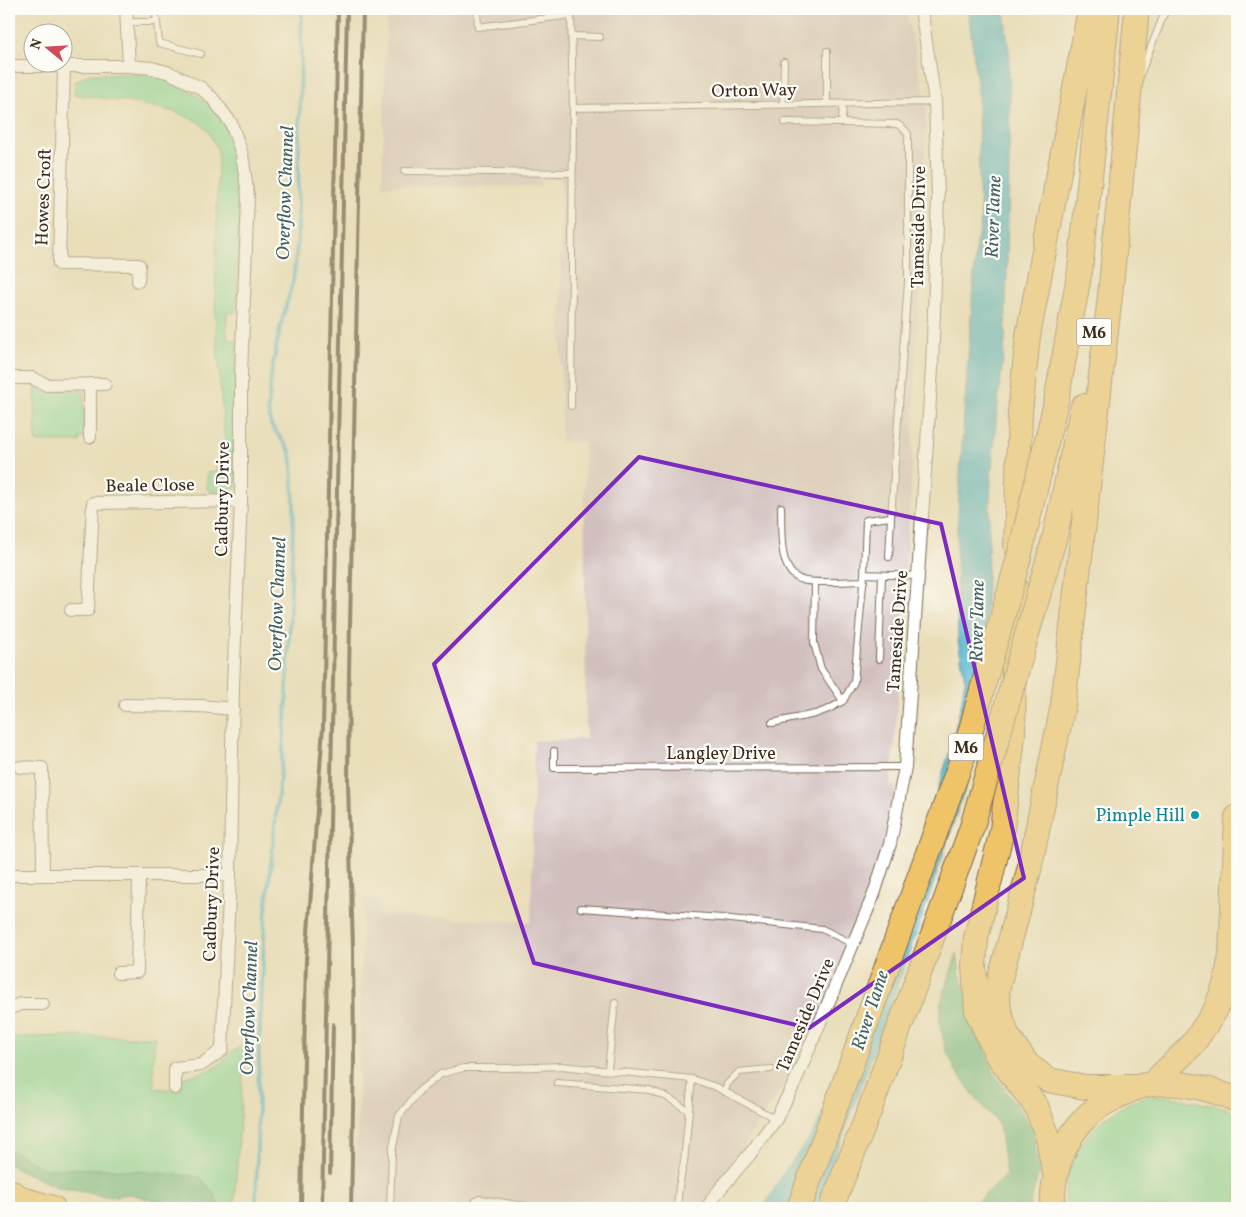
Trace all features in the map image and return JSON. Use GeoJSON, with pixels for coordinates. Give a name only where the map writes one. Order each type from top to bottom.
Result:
{"type":"FeatureCollection","features":[{"type":"Feature","properties":{"kind":"highway"},"geometry":{"type":"LineString","coordinates":[[1055,1174],[1046,1134],[1036,1106],[997,1055],[977,1011],[974,966],[976,938],[1002,830],[1013,736],[1017,501],[1023,375],[1039,274],[1090,9]]}},
{"type":"Feature","properties":{"kind":"highway","name":"M6"},"geometry":{"type":"LineString","coordinates":[[799,1208],[965,751],[1023,538],[1056,402],[1080,270],[1108,9]]}},
{"type":"Feature","properties":{"kind":"highway","name":"M6"},"geometry":{"type":"LineString","coordinates":[[831,1208],[869,1112],[972,827],[1055,536],[1082,416],[1124,148],[1137,9]]}},
{"type":"Feature","properties":{"kind":"highway"},"geometry":{"type":"LineString","coordinates":[[1124,148],[1110,296],[1063,705],[1029,870],[997,990],[1007,1035],[1028,1064],[1048,1080],[1085,1087],[1177,1084],[1215,1090],[1237,1100]]}},
{"type":"Feature","properties":{"kind":"highway"},"geometry":{"type":"LineString","coordinates":[[1050,1204],[1055,1174],[1068,1142],[1077,1126],[1102,1104],[1144,1086],[1194,1044],[1216,1011],[1226,982],[1231,955],[1237,817]]}},
{"type":"Feature","properties":{"kind":"highway"},"geometry":{"type":"LineString","coordinates":[[9,1191],[25,1200],[53,1208]]}},
{"type":"Feature","properties":{"kind":"street","name":"Tameside Drive"},"geometry":{"type":"LineString","coordinates":[[707,1208],[776,1119],[796,1082],[874,894],[890,844],[905,767],[932,360],[938,196],[935,102],[921,9]]}},
{"type":"Feature","properties":{"kind":"street"},"geometry":{"type":"LineString","coordinates":[[126,15],[130,66]]}},
{"type":"Feature","properties":{"kind":"street","name":"Cadbury Drive"},"geometry":{"type":"LineString","coordinates":[[9,66],[22,66]]}},
{"type":"Feature","properties":{"kind":"street","name":"Cadbury Drive"},"geometry":{"type":"LineString","coordinates":[[72,66],[152,68],[170,73],[201,88],[213,99],[231,123],[242,154],[248,196],[241,374],[241,501],[233,709],[230,875],[222,1050],[201,1065],[175,1068],[175,1088]]}},
{"type":"Feature","properties":{"kind":"street","name":"Howes Croft"},"geometry":{"type":"LineString","coordinates":[[64,72],[59,264],[139,265],[138,281]]}},
{"type":"Feature","properties":{"kind":"street"},"geometry":{"type":"LineString","coordinates":[[9,378],[32,378],[47,385],[105,384]]}},
{"type":"Feature","properties":{"kind":"street"},"geometry":{"type":"LineString","coordinates":[[90,384],[90,437]]}},
{"type":"Feature","properties":{"kind":"street","name":"Beale Close"},"geometry":{"type":"LineString","coordinates":[[71,610],[88,610],[93,503],[241,501]]}},
{"type":"Feature","properties":{"kind":"street"},"geometry":{"type":"LineString","coordinates":[[125,705],[200,706],[233,709]]}},
{"type":"Feature","properties":{"kind":"street"},"geometry":{"type":"LineString","coordinates":[[20,768],[42,768],[43,874]]}},
{"type":"Feature","properties":{"kind":"street"},"geometry":{"type":"LineString","coordinates":[[9,875],[230,875]]}},
{"type":"Feature","properties":{"kind":"street"},"geometry":{"type":"LineString","coordinates":[[118,973],[137,972],[139,876]]}},
{"type":"Feature","properties":{"kind":"street"},"geometry":{"type":"LineString","coordinates":[[9,1010],[20,1004],[43,1004]]}},
{"type":"Feature","properties":{"kind":"lane"},"geometry":{"type":"LineString","coordinates":[[155,9],[159,43],[201,54]]}},
{"type":"Feature","properties":{"kind":"lane"},"geometry":{"type":"LineString","coordinates":[[477,9],[478,26],[572,12],[571,406]]}},
{"type":"Feature","properties":{"kind":"lane"},"geometry":{"type":"LineString","coordinates":[[1128,102],[1166,9]]}},
{"type":"Feature","properties":{"kind":"lane"},"geometry":{"type":"LineString","coordinates":[[126,15],[157,22]]}},
{"type":"Feature","properties":{"kind":"lane"},"geometry":{"type":"LineString","coordinates":[[571,36],[600,37]]}},
{"type":"Feature","properties":{"kind":"lane"},"geometry":{"type":"LineString","coordinates":[[827,51],[827,103]]}},
{"type":"Feature","properties":{"kind":"lane"},"geometry":{"type":"LineString","coordinates":[[783,104],[784,62]]}},
{"type":"Feature","properties":{"kind":"lane","name":"Orton Way"},"geometry":{"type":"LineString","coordinates":[[573,108],[935,102]]}},
{"type":"Feature","properties":{"kind":"lane"},"geometry":{"type":"LineString","coordinates":[[842,123],[843,103]]}},
{"type":"Feature","properties":{"kind":"lane"},"geometry":{"type":"LineString","coordinates":[[785,122],[897,124],[908,134],[908,282],[889,557]]}},
{"type":"Feature","properties":{"kind":"lane"},"geometry":{"type":"LineString","coordinates":[[404,171],[572,174]]}},
{"type":"Feature","properties":{"kind":"lane"},"geometry":{"type":"LineString","coordinates":[[781,507],[783,556],[791,574],[802,580],[815,582],[882,575],[918,576]]}},
{"type":"Feature","properties":{"kind":"lane"},"geometry":{"type":"LineString","coordinates":[[772,723],[829,710],[843,701],[854,682],[864,577],[866,520],[891,517]]}},
{"type":"Feature","properties":{"kind":"lane"},"geometry":{"type":"LineString","coordinates":[[879,659],[882,575]]}},
{"type":"Feature","properties":{"kind":"lane"},"geometry":{"type":"LineString","coordinates":[[815,582],[814,643],[821,669],[843,701]]}},
{"type":"Feature","properties":{"kind":"lane","name":"Langley Drive"},"geometry":{"type":"LineString","coordinates":[[554,751],[554,768],[905,767]]}},
{"type":"Feature","properties":{"kind":"lane"},"geometry":{"type":"LineString","coordinates":[[581,908],[722,918],[822,929],[854,944]]}},
{"type":"Feature","properties":{"kind":"lane"},"geometry":{"type":"LineString","coordinates":[[608,1069],[615,1003]]}},
{"type":"Feature","properties":{"kind":"lane"},"geometry":{"type":"LineString","coordinates":[[390,1208],[392,1152],[399,1116],[420,1090],[441,1074],[463,1068],[561,1066],[692,1078],[708,1083],[776,1119]]}},
{"type":"Feature","properties":{"kind":"lane"},"geometry":{"type":"LineString","coordinates":[[725,1092],[728,1084],[739,1072],[771,1069]]}},
{"type":"Feature","properties":{"kind":"lane"},"geometry":{"type":"LineString","coordinates":[[677,1208],[684,1162],[692,1078]]}},
{"type":"Feature","properties":{"kind":"lane"},"geometry":{"type":"LineString","coordinates":[[557,1082],[649,1090],[667,1097],[689,1111]]}},
{"type":"Feature","properties":{"kind":"lane"},"geometry":{"type":"LineString","coordinates":[[473,1208],[475,1202],[479,1199],[539,1208]]}},
{"type":"Feature","properties":{"kind":"highlighted area"},"geometry":{"type":"Polygon","coordinates":[[[639,457],[941,524],[1024,878],[809,1028],[534,963],[434,664],[639,457]]]}},
{"type":"Feature","properties":{"kind":"shaded area"},"geometry":{"type":"Polygon","coordinates":[[[387,9],[906,9],[927,106],[911,486],[895,740],[890,786],[896,786],[885,852],[803,1055],[703,1208],[355,1208],[363,897],[378,899],[381,915],[531,922],[534,741],[586,739],[584,442],[561,442],[561,179],[541,180],[541,187],[382,186],[387,9]]]}},
{"type":"Feature","properties":{"kind":"green space"},"geometry":{"type":"Polygon","coordinates":[[[90,74],[148,74],[166,76],[167,80],[194,93],[219,114],[228,131],[238,161],[240,215],[244,220],[239,227],[236,312],[227,312],[227,340],[237,340],[233,472],[237,475],[236,488],[228,491],[215,492],[207,489],[207,473],[215,471],[225,447],[215,318],[218,152],[207,130],[191,118],[141,104],[74,94],[76,81],[90,74]]]}},
{"type":"Feature","properties":{"kind":"green space"},"geometry":{"type":"Polygon","coordinates":[[[35,387],[45,391],[79,389],[84,391],[84,438],[79,438],[80,442],[36,442],[35,387]]]}},
{"type":"Feature","properties":{"kind":"green space"},"geometry":{"type":"Polygon","coordinates":[[[957,953],[960,974],[994,1073],[1033,1129],[1039,1172],[1029,1208],[970,1208],[1006,1175],[999,1125],[956,1071],[946,1050],[939,1022],[941,1002],[957,953]]]}},
{"type":"Feature","properties":{"kind":"green space"},"geometry":{"type":"Polygon","coordinates":[[[9,1037],[155,1037],[154,1088],[180,1090],[183,1078],[213,1069],[223,1062],[227,1055],[245,1044],[234,1208],[220,1208],[214,1194],[199,1177],[114,1169],[44,1169],[9,1149],[9,1037]]]}},
{"type":"Feature","properties":{"kind":"green space"},"geometry":{"type":"Polygon","coordinates":[[[1151,1096],[1171,1097],[1226,1108],[1237,1114],[1237,1208],[1066,1208],[1066,1188],[1071,1167],[1080,1147],[1096,1126],[1114,1112],[1140,1098],[1151,1096]]]}},
{"type":"Feature","properties":{"kind":"green space"},"geometry":{"type":"Polygon","coordinates":[[[9,1149],[44,1169],[114,1169],[200,1177],[214,1194],[220,1208],[172,1208],[130,1194],[110,1197],[56,1187],[9,1165],[9,1149]]]}},
{"type":"Feature","properties":{"kind":"water","name":"River Tame"},"geometry":{"type":"Polygon","coordinates":[[[968,9],[1004,9],[1009,53],[1010,112],[1005,343],[991,478],[986,604],[985,699],[966,785],[926,906],[817,1208],[763,1208],[786,1169],[812,1134],[840,1076],[920,845],[950,750],[962,700],[965,680],[958,641],[956,558],[976,243],[980,228],[981,212],[979,194],[978,92],[968,9]]]}},
{"type":"Feature","properties":{"kind":"waterway","name":"Overflow Channel"},"geometry":{"type":"LineString","coordinates":[[256,1208],[259,1047],[265,921],[286,718],[294,505],[290,451],[271,425],[268,410],[271,375],[280,328],[293,281],[298,239],[302,9]]}},
{"type":"Feature","properties":{"kind":"railway"},"geometry":{"type":"LineString","coordinates":[[301,1208],[306,960],[323,727],[338,9]]}},
{"type":"Feature","properties":{"kind":"railway"},"geometry":{"type":"LineString","coordinates":[[322,1208],[347,9]]}},
{"type":"Feature","properties":{"kind":"railway"},"geometry":{"type":"LineString","coordinates":[[351,1208],[354,1059],[348,784],[349,672],[363,9]]}},
{"type":"Feature","properties":{"kind":"railway"},"geometry":{"type":"LineString","coordinates":[[330,1173],[333,1024]]}},
{"type":"Feature","properties":{"kind":"place","name":"Pimple Hill"},"geometry":{"type":"Point","coordinates":[1195,815]}}]}
